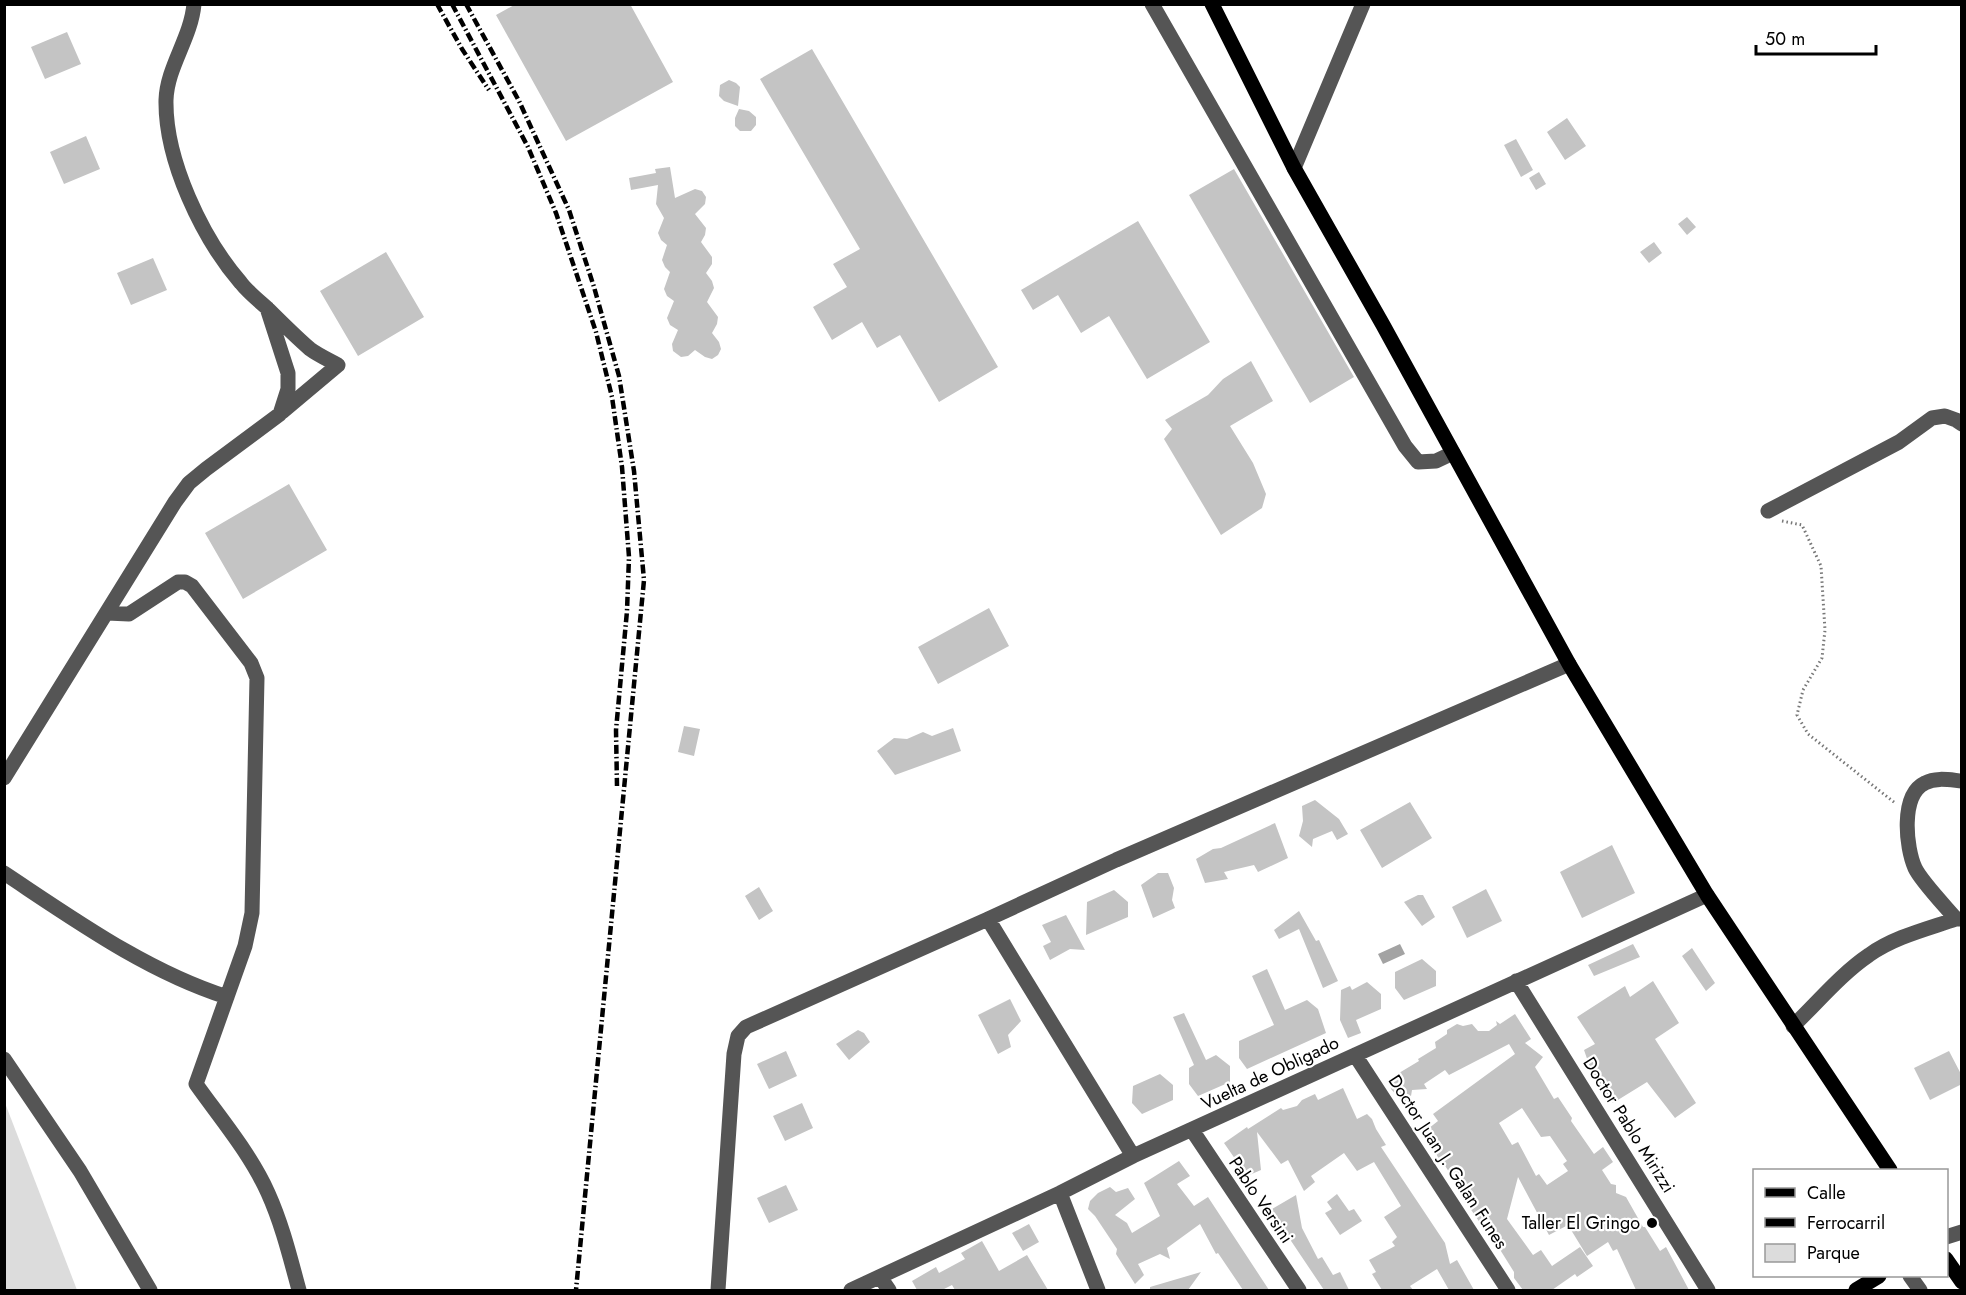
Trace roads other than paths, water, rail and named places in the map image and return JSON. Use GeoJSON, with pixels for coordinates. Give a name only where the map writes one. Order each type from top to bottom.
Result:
{"type":"FeatureCollection","features":[{"type":"Feature","properties":{"kind":"main road"},"geometry":{"type":"LineString","coordinates":[[1212,4],[1294,168],[1569,664],[1707,895],[1889,1169]]}},
{"type":"Feature","properties":{"kind":"main road"},"geometry":{"type":"LineString","coordinates":[[1948,1261],[1962,1282]]}},
{"type":"Feature","properties":{"kind":"main road"},"geometry":{"type":"LineString","coordinates":[[1856,1290],[1876,1277]]}},
{"type":"Feature","properties":{"kind":"street"},"geometry":{"type":"LineString","coordinates":[[4,778],[189,483],[280,414],[338,365],[312,350],[241,283],[210,241],[174,159],[167,127],[166,98],[173,70],[188,33],[194,4]]}},
{"type":"Feature","properties":{"kind":"street"},"geometry":{"type":"LineString","coordinates":[[1152,4],[1405,446],[1418,462],[1436,461],[1453,453]]}},
{"type":"Feature","properties":{"kind":"street"},"geometry":{"type":"LineString","coordinates":[[1294,168],[1363,4]]}},
{"type":"Feature","properties":{"kind":"street"},"geometry":{"type":"LineString","coordinates":[[267,308],[288,373],[288,389],[280,414]]}},
{"type":"Feature","properties":{"kind":"street"},"geometry":{"type":"LineString","coordinates":[[1768,511],[1899,442],[1932,418],[1944,416],[1962,424]]}},
{"type":"Feature","properties":{"kind":"street"},"geometry":{"type":"LineString","coordinates":[[107,613],[129,614],[178,582],[185,582],[192,586],[250,663],[257,678],[252,913],[245,946],[196,1084],[267,1190],[280,1223],[299,1290]]}},
{"type":"Feature","properties":{"kind":"street"},"geometry":{"type":"LineString","coordinates":[[718,1290],[734,1054],[738,1036],[746,1027],[1116,860],[1569,664]]}},
{"type":"Feature","properties":{"kind":"street"},"geometry":{"type":"LineString","coordinates":[[1793,1026],[1857,963],[1871,953],[1894,941],[1959,919],[1916,870],[1907,840],[1908,814],[1912,797],[1924,783],[1939,780],[1962,781]]}},
{"type":"Feature","properties":{"kind":"street"},"geometry":{"type":"LineString","coordinates":[[4,873],[116,946],[195,987],[227,997]]}},
{"type":"Feature","properties":{"kind":"street","name":"Vuelta de Obligado"},"geometry":{"type":"LineString","coordinates":[[851,1290],[884,1284],[1134,1156],[1707,895]]}},
{"type":"Feature","properties":{"kind":"street"},"geometry":{"type":"LineString","coordinates":[[988,919],[1134,1156]]}},
{"type":"Feature","properties":{"kind":"street","name":"Doctor Pablo Mirizzi"},"geometry":{"type":"LineString","coordinates":[[1516,981],[1708,1290]]}},
{"type":"Feature","properties":{"kind":"street","name":"Doctor Juan J. Galan Funes"},"geometry":{"type":"LineString","coordinates":[[1355,1055],[1508,1290]]}},
{"type":"Feature","properties":{"kind":"street"},"geometry":{"type":"LineString","coordinates":[[4,1059],[80,1170],[150,1290]]}},
{"type":"Feature","properties":{"kind":"street","name":"Pablo Versini"},"geometry":{"type":"LineString","coordinates":[[1192,1130],[1299,1290]]}},
{"type":"Feature","properties":{"kind":"street"},"geometry":{"type":"LineString","coordinates":[[1060,1193],[1098,1290]]}},
{"type":"Feature","properties":{"kind":"street"},"geometry":{"type":"LineString","coordinates":[[1911,1277],[1920,1290]]}},
{"type":"Feature","properties":{"kind":"railway"},"geometry":{"type":"LineString","coordinates":[[437,4],[462,49],[489,90]]}},
{"type":"Feature","properties":{"kind":"railway"},"geometry":{"type":"LineString","coordinates":[[452,4],[528,147],[556,213],[596,332],[612,397],[622,467],[629,557],[627,611],[616,730],[617,786]]}},
{"type":"Feature","properties":{"kind":"railway"},"geometry":{"type":"LineString","coordinates":[[466,4],[519,101],[569,210],[594,287],[619,376],[634,471],[644,580],[576,1290]]}},
{"type":"Feature","properties":{"kind":"place","name":"Taller El Gringo"},"geometry":{"type":"Point","coordinates":[1652,1223]}}]}
